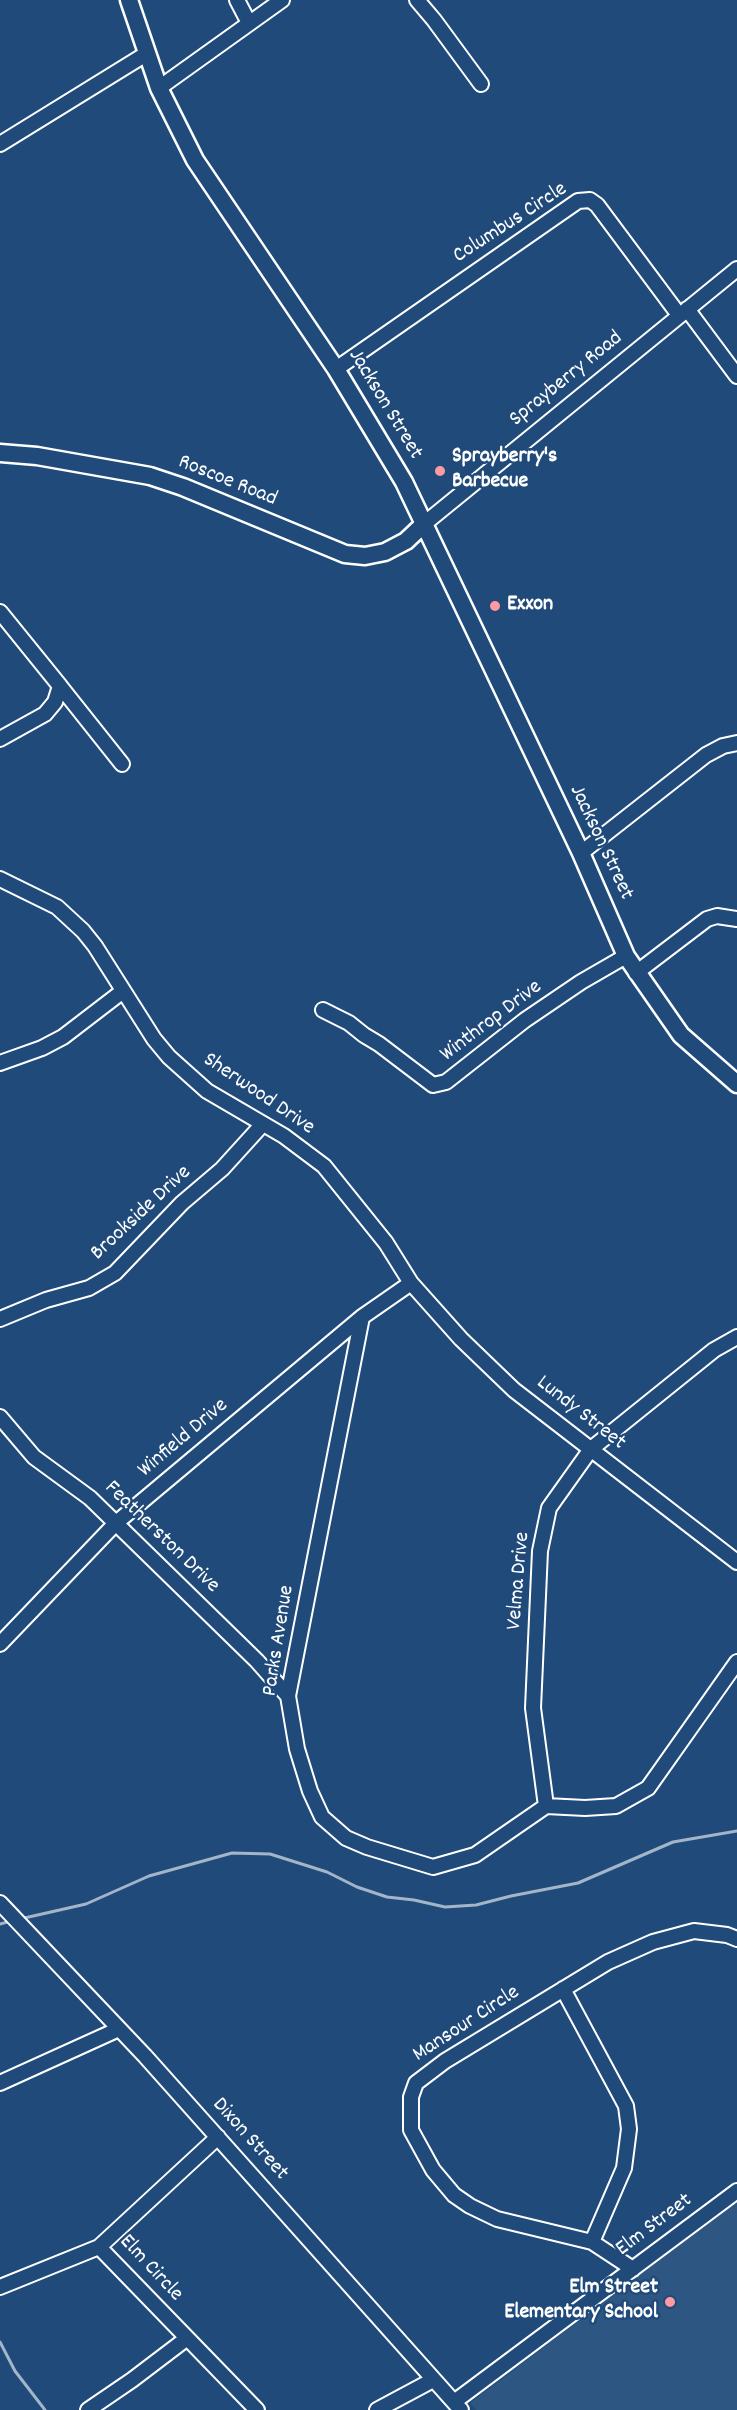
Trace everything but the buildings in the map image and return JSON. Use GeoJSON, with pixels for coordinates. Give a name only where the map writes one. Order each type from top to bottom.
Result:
{"type":"FeatureCollection","features":[{"type":"Feature","properties":{"kind":"main road","name":"Jackson Street"},"geometry":{"type":"LineString","coordinates":[[129,0],[159,88],[195,160],[336,369],[390,457],[581,853],[626,956],[681,1035],[737,1084]]}},
{"type":"Feature","properties":{"kind":"main road","name":"Roscoe Road"},"geometry":{"type":"LineString","coordinates":[[0,453],[37,456],[150,476],[183,487],[345,554],[365,556],[393,549],[406,541],[424,524]]}},
{"type":"Feature","properties":{"kind":"street"},"geometry":{"type":"LineString","coordinates":[[237,0],[249,23]]}},
{"type":"Feature","properties":{"kind":"street"},"geometry":{"type":"LineString","coordinates":[[159,88],[282,0]]}},
{"type":"Feature","properties":{"kind":"street"},"geometry":{"type":"LineString","coordinates":[[417,0],[481,84]]}},
{"type":"Feature","properties":{"kind":"street"},"geometry":{"type":"LineString","coordinates":[[0,144],[146,54]]}},
{"type":"Feature","properties":{"kind":"street","name":"Columbus Circle"},"geometry":{"type":"LineString","coordinates":[[336,369],[578,201],[591,200],[737,376]]}},
{"type":"Feature","properties":{"kind":"street","name":"Sprayberry Road"},"geometry":{"type":"LineString","coordinates":[[424,524],[737,269]]}},
{"type":"Feature","properties":{"kind":"street"},"geometry":{"type":"LineString","coordinates":[[0,612],[122,764]]}},
{"type":"Feature","properties":{"kind":"street"},"geometry":{"type":"LineString","coordinates":[[0,739],[51,709],[60,686]]}},
{"type":"Feature","properties":{"kind":"street"},"geometry":{"type":"LineString","coordinates":[[581,853],[706,755],[723,746],[737,743]]}},
{"type":"Feature","properties":{"kind":"street","name":"Sherwood Drive"},"geometry":{"type":"LineString","coordinates":[[0,879],[42,898],[72,919],[95,946],[169,1057],[207,1091],[284,1136],[324,1166],[386,1243],[411,1283]]}},
{"type":"Feature","properties":{"kind":"street"},"geometry":{"type":"LineString","coordinates":[[636,973],[707,918],[717,916],[737,919]]}},
{"type":"Feature","properties":{"kind":"street","name":"Winthrop Drive"},"geometry":{"type":"LineString","coordinates":[[323,1010],[349,1023],[434,1084],[446,1083],[533,1015],[580,982],[626,956]]}},
{"type":"Feature","properties":{"kind":"street"},"geometry":{"type":"LineString","coordinates":[[0,1063],[42,1048],[63,1037],[123,991]]}},
{"type":"Feature","properties":{"kind":"street","name":"Brookside Drive"},"geometry":{"type":"LineString","coordinates":[[0,1319],[46,1300],[89,1288],[115,1273],[182,1203],[222,1169],[262,1125]]}},
{"type":"Feature","properties":{"kind":"street","name":"Winfield Drive"},"geometry":{"type":"LineString","coordinates":[[0,1644],[116,1523],[362,1317],[411,1283]]}},
{"type":"Feature","properties":{"kind":"street","name":"Lundy Street"},"geometry":{"type":"LineString","coordinates":[[411,1283],[460,1339],[514,1390],[737,1562]]}},
{"type":"Feature","properties":{"kind":"street","name":"Parks Avenue"},"geometry":{"type":"LineString","coordinates":[[362,1317],[288,1696],[297,1749],[310,1791],[322,1817],[346,1838],[378,1852],[433,1868],[475,1855],[546,1806]]}},
{"type":"Feature","properties":{"kind":"street","name":"Velma Drive"},"geometry":{"type":"LineString","coordinates":[[546,1806],[533,1708],[540,1551],[549,1508],[591,1449],[714,1350],[737,1337]]}},
{"type":"Feature","properties":{"kind":"street","name":"Featherston Drive"},"geometry":{"type":"LineString","coordinates":[[0,1417],[34,1457],[90,1498],[257,1661],[288,1696]]}},
{"type":"Feature","properties":{"kind":"street"},"geometry":{"type":"LineString","coordinates":[[546,1806],[585,1808],[616,1806],[648,1788],[737,1662]]}},
{"type":"Feature","properties":{"kind":"street","name":"Dixon Street"},"geometry":{"type":"LineString","coordinates":[[0,1903],[218,2137],[457,2406]]}},
{"type":"Feature","properties":{"kind":"street","name":"Mansour Circle"},"geometry":{"type":"LineString","coordinates":[[633,2269],[592,2242],[496,2219],[470,2206],[443,2184],[411,2130],[411,2097],[416,2083],[445,2061],[608,1962],[653,1941],[694,1931],[728,1935],[737,1939]]}},
{"type":"Feature","properties":{"kind":"street"},"geometry":{"type":"LineString","coordinates":[[563,1989],[626,2106],[629,2129],[624,2168],[592,2242]]}},
{"type":"Feature","properties":{"kind":"street"},"geometry":{"type":"LineString","coordinates":[[0,2084],[119,2029]]}},
{"type":"Feature","properties":{"kind":"street","name":"Elm Circle"},"geometry":{"type":"LineString","coordinates":[[218,2137],[99,2247],[257,2410]]}},
{"type":"Feature","properties":{"kind":"street","name":"Elm Street"},"geometry":{"type":"LineString","coordinates":[[457,2406],[737,2191]]}},
{"type":"Feature","properties":{"kind":"street"},"geometry":{"type":"LineString","coordinates":[[0,2287],[99,2247]]}},
{"type":"Feature","properties":{"kind":"street"},"geometry":{"type":"LineString","coordinates":[[88,2410],[186,2339]]}},
{"type":"Feature","properties":{"kind":"street"},"geometry":{"type":"LineString","coordinates":[[377,2410],[433,2380]]}},
{"type":"Feature","properties":{"kind":"shaded area","name":"Elm Street Elementary School"},"geometry":{"type":"Polygon","coordinates":[[[737,2201],[737,2410],[476,2410],[470,2403],[737,2201]]]}},
{"type":"Feature","properties":{"kind":"waterway"},"geometry":{"type":"LineString","coordinates":[[20,1919],[86,1904],[149,1876],[232,1853],[270,1854],[327,1872],[357,1887],[387,1897],[445,1907],[476,1905],[578,1883],[673,1842],[737,1831]]}},
{"type":"Feature","properties":{"kind":"waterway"},"geometry":{"type":"LineString","coordinates":[[0,1924],[11,1921]]}},
{"type":"Feature","properties":{"kind":"waterway"},"geometry":{"type":"LineString","coordinates":[[0,2342],[15,2371],[45,2410]]}},
{"type":"Feature","properties":{"kind":"place","name":"Sprayberry's Barbecue"},"geometry":{"type":"Point","coordinates":[440,471]}},
{"type":"Feature","properties":{"kind":"place","name":"Exxon"},"geometry":{"type":"Point","coordinates":[495,606]}},
{"type":"Feature","properties":{"kind":"place","name":"Elm Street Elementary School"},"geometry":{"type":"Point","coordinates":[670,2302]}}]}
